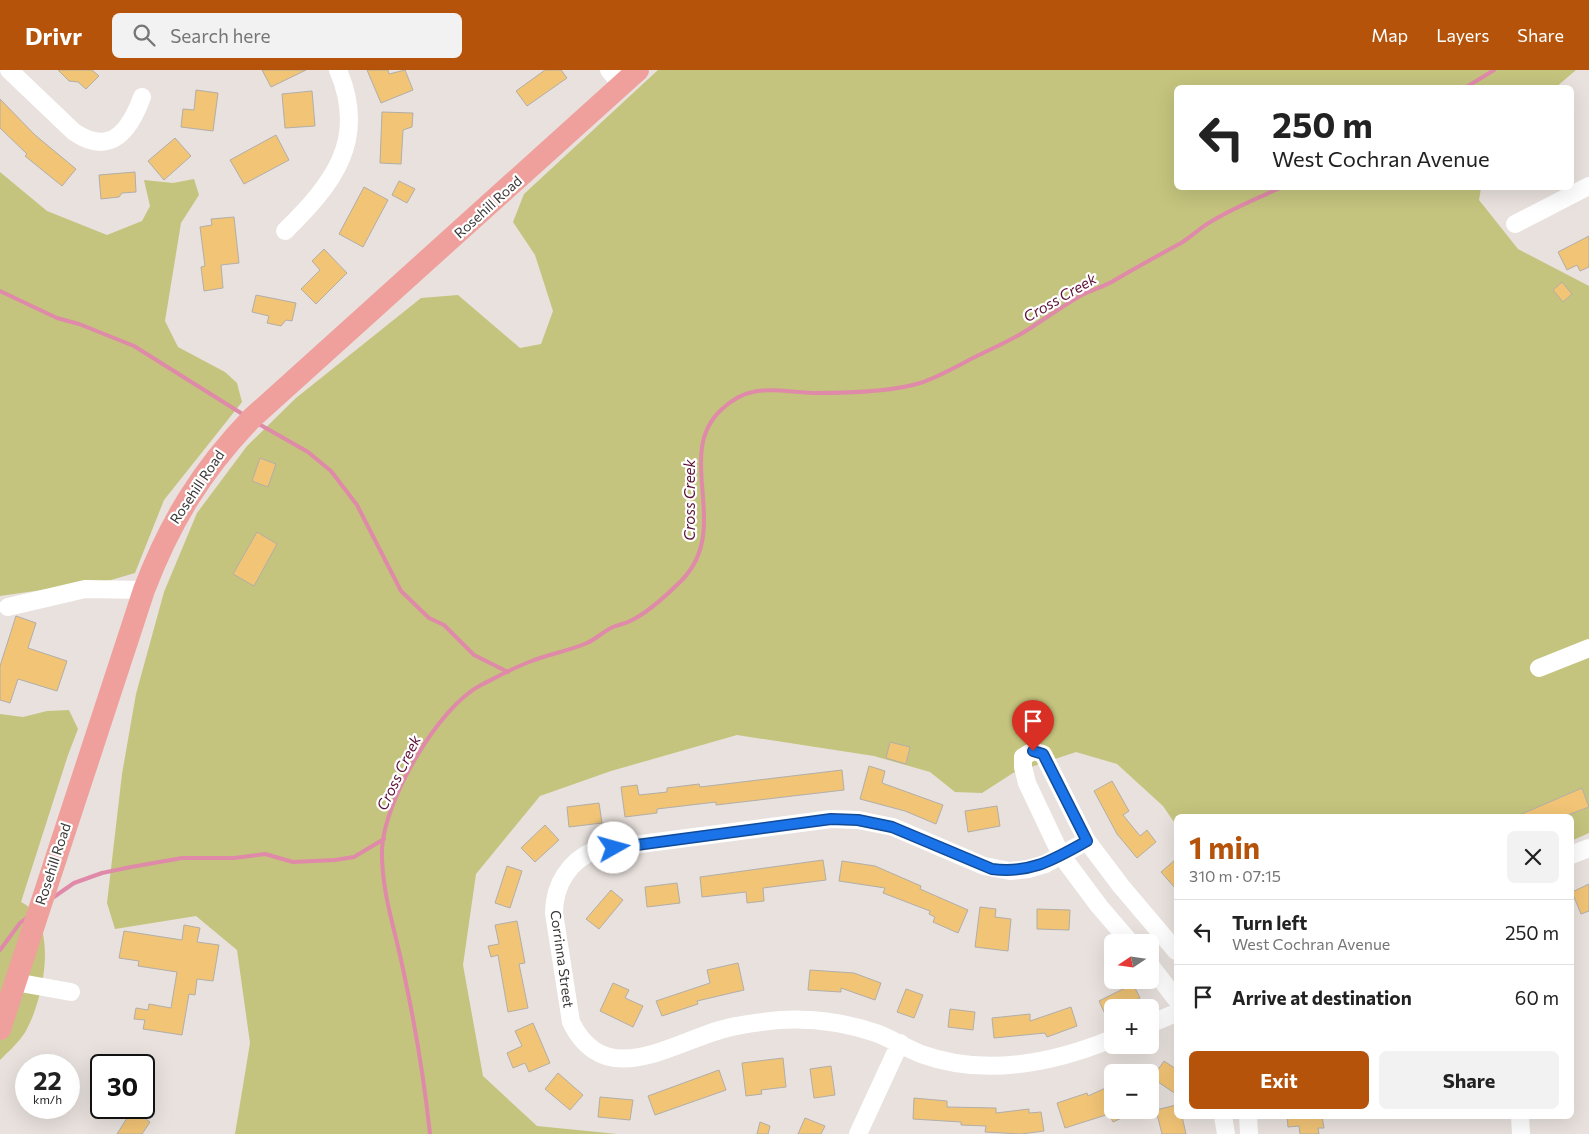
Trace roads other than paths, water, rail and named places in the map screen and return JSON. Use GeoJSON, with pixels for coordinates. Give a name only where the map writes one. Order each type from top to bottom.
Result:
{"type":"FeatureCollection","features":[{"type":"Feature","properties":{"kind":"main road","name":"Rosehill Road"},"geometry":{"type":"LineString","coordinates":[[0,1029],[144,590],[168,532],[185,501],[227,444],[252,418],[623,75]]}},
{"type":"Feature","properties":{"kind":"street"},"geometry":{"type":"LineString","coordinates":[[8,70],[74,132],[86,140],[110,140],[121,134],[133,121],[142,97]]}},
{"type":"Feature","properties":{"kind":"street"},"geometry":{"type":"LineString","coordinates":[[285,231],[317,200],[336,173],[349,133],[347,99],[338,70]]}},
{"type":"Feature","properties":{"kind":"street"},"geometry":{"type":"LineString","coordinates":[[1515,224],[1589,186]]}},
{"type":"Feature","properties":{"kind":"street"},"geometry":{"type":"LineString","coordinates":[[8,607],[85,589],[144,590]]}},
{"type":"Feature","properties":{"kind":"street"},"geometry":{"type":"LineString","coordinates":[[1539,668],[1589,648]]}},
{"type":"Feature","properties":{"kind":"street"},"geometry":{"type":"LineString","coordinates":[[1123,934],[1099,906],[1061,855],[1027,783],[1023,767],[1023,757],[1033,751],[1043,754],[1087,841],[1120,886],[1174,949]]}},
{"type":"Feature","properties":{"kind":"street","name":"Corrinna Street"},"geometry":{"type":"LineString","coordinates":[[1087,841],[1061,855],[1028,869],[1010,871],[992,869],[892,827],[858,820],[831,819],[595,850],[573,864],[558,886],[554,913],[568,1013],[580,1037],[601,1054],[617,1059],[635,1059],[719,1030],[780,1020],[807,1020],[851,1026],[900,1043],[920,1054],[938,1059],[1000,1065],[1053,1060],[1104,1042]]}},
{"type":"Feature","properties":{"kind":"street"},"geometry":{"type":"LineString","coordinates":[[1574,855],[1589,848]]}},
{"type":"Feature","properties":{"kind":"street"},"geometry":{"type":"LineString","coordinates":[[1159,976],[1174,995]]}},
{"type":"Feature","properties":{"kind":"street"},"geometry":{"type":"LineString","coordinates":[[15,982],[71,992]]}},
{"type":"Feature","properties":{"kind":"street"},"geometry":{"type":"LineString","coordinates":[[1159,1020],[1174,1014]]}},
{"type":"Feature","properties":{"kind":"street"},"geometry":{"type":"LineString","coordinates":[[858,1134],[900,1043]]}},
{"type":"Feature","properties":{"kind":"street"},"geometry":{"type":"LineString","coordinates":[[1224,1119],[1226,1134]]}},
{"type":"Feature","properties":{"kind":"street"},"geometry":{"type":"LineString","coordinates":[[1248,1119],[1249,1134]]}},
{"type":"Feature","properties":{"kind":"street"},"geometry":{"type":"LineString","coordinates":[[1520,1119],[1521,1134]]}},
{"type":"Feature","properties":{"kind":"waterway","name":"Cross Creek"},"geometry":{"type":"LineString","coordinates":[[1470,85],[1494,70]]}},
{"type":"Feature","properties":{"kind":"waterway","name":"Cross Creek"},"geometry":{"type":"LineString","coordinates":[[430,1134],[415,1031],[386,895],[382,849],[385,829],[392,806],[403,782],[416,757],[448,713],[464,696],[481,685],[523,664],[587,643],[615,626],[635,619],[656,604],[682,580],[696,559],[703,537],[702,448],[708,428],[721,410],[732,401],[743,395],[765,390],[839,393],[896,388],[927,381],[1016,337],[1080,296],[1111,282],[1181,243],[1220,216],[1275,190]]}},
{"type":"Feature","properties":{"kind":"waterway"},"geometry":{"type":"LineString","coordinates":[[0,291],[57,318],[79,324],[134,346],[244,415]]}},
{"type":"Feature","properties":{"kind":"waterway"},"geometry":{"type":"LineString","coordinates":[[257,423],[308,452],[331,471],[357,505],[401,591],[429,618],[444,625],[474,655],[508,672]]}},
{"type":"Feature","properties":{"kind":"waterway"},"geometry":{"type":"LineString","coordinates":[[51,899],[74,883],[102,873],[131,867],[182,858],[234,858],[265,854],[293,862],[335,860],[354,857],[384,839]]}},
{"type":"Feature","properties":{"kind":"waterway"},"geometry":{"type":"LineString","coordinates":[[0,950],[20,923],[28,917]]}}]}
